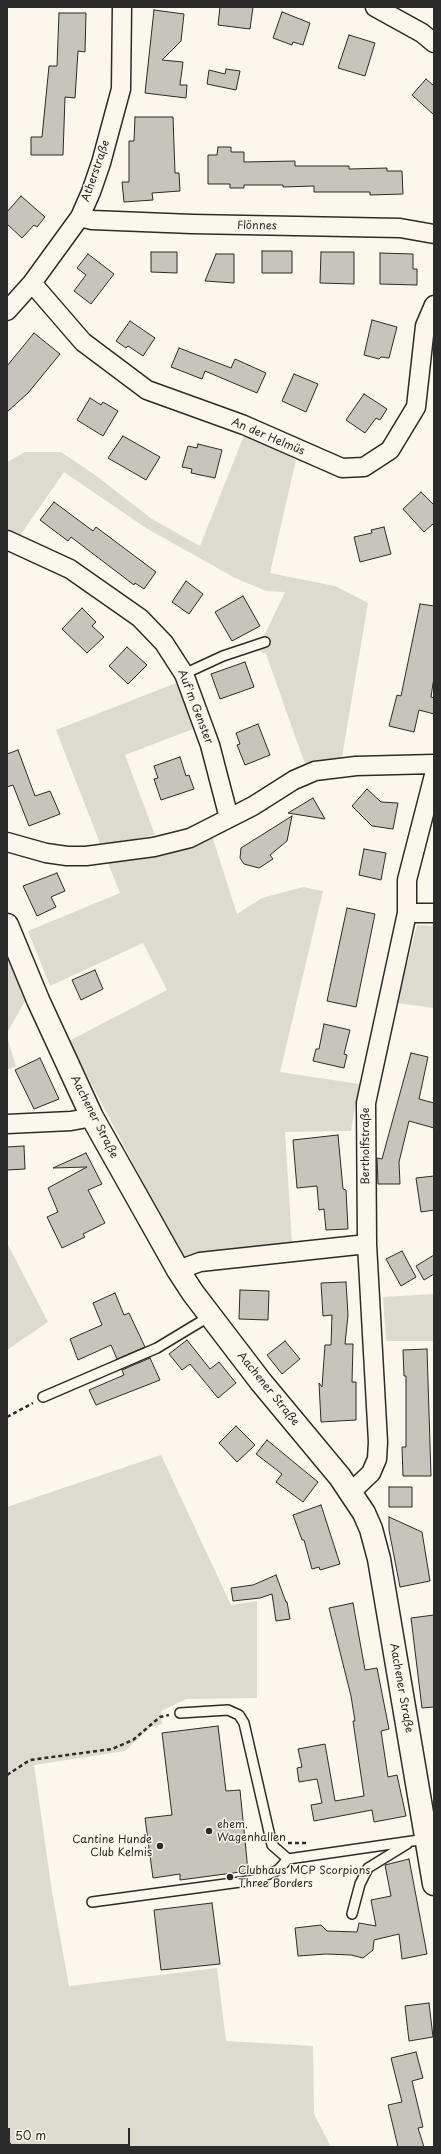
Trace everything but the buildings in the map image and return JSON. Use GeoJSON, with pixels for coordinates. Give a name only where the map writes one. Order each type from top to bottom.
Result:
{"type":"FeatureCollection","features":[{"type":"Feature","properties":{"kind":"street","name":"Atherstraße"},"geometry":{"type":"LineString","coordinates":[[7,310],[32,283],[80,217],[101,163],[121,89],[122,7]]}},
{"type":"Feature","properties":{"kind":"street"},"geometry":{"type":"LineString","coordinates":[[375,7],[422,33],[434,43]]}},
{"type":"Feature","properties":{"kind":"street","name":"Flönnes"},"geometry":{"type":"LineString","coordinates":[[80,217],[92,220],[192,224],[400,228],[434,234]]}},
{"type":"Feature","properties":{"kind":"street","name":"An der Helmüs"},"geometry":{"type":"LineString","coordinates":[[32,283],[83,342],[147,390],[244,426],[342,468],[364,467],[390,450],[416,407],[425,326],[434,305]]}},
{"type":"Feature","properties":{"kind":"street","name":"Auf'm Genster"},"geometry":{"type":"LineString","coordinates":[[7,540],[70,569],[140,618],[164,643],[184,674],[210,745],[229,818]]}},
{"type":"Feature","properties":{"kind":"street"},"geometry":{"type":"LineString","coordinates":[[7,842],[46,853],[67,856],[86,856],[154,847],[190,838],[253,806],[294,780],[315,771],[356,766],[434,764]]}},
{"type":"Feature","properties":{"kind":"street","name":"Bertholfstraße"},"geometry":{"type":"LineString","coordinates":[[351,1492],[371,1473],[377,1459],[378,1442],[367,1244],[366,1103],[407,913],[407,880],[434,775]]}},
{"type":"Feature","properties":{"kind":"street"},"geometry":{"type":"LineString","coordinates":[[407,913],[434,913]]}},
{"type":"Feature","properties":{"kind":"street","name":"Aachener Straße"},"geometry":{"type":"LineString","coordinates":[[7,925],[38,1000],[92,1118],[178,1270],[210,1316],[261,1382],[328,1460],[351,1492],[371,1529],[379,1559],[418,1840],[434,1884]]}},
{"type":"Feature","properties":{"kind":"street"},"geometry":{"type":"LineString","coordinates":[[7,1124],[71,1121],[92,1118]]}},
{"type":"Feature","properties":{"kind":"street"},"geometry":{"type":"LineString","coordinates":[[178,1270],[200,1262],[367,1244]]}},
{"type":"Feature","properties":{"kind":"lane"},"geometry":{"type":"LineString","coordinates":[[184,674],[223,656],[265,642]]}},
{"type":"Feature","properties":{"kind":"lane"},"geometry":{"type":"LineString","coordinates":[[43,1397],[157,1348],[210,1316]]}},
{"type":"Feature","properties":{"kind":"lane"},"geometry":{"type":"LineString","coordinates":[[180,1713],[228,1710],[238,1715],[244,1723],[272,1845],[288,1859]]}},
{"type":"Feature","properties":{"kind":"lane"},"geometry":{"type":"LineString","coordinates":[[92,1902],[255,1880],[278,1870],[288,1859],[418,1840]]}},
{"type":"Feature","properties":{"kind":"lane"},"geometry":{"type":"LineString","coordinates":[[352,1914],[360,1884],[368,1868],[418,1840]]}},
{"type":"Feature","properties":{"kind":"path"},"geometry":{"type":"LineString","coordinates":[[7,1417],[43,1397]]}},
{"type":"Feature","properties":{"kind":"path"},"geometry":{"type":"LineString","coordinates":[[7,1774],[30,1760],[112,1749],[133,1740],[160,1717],[180,1713]]}},
{"type":"Feature","properties":{"kind":"path"},"geometry":{"type":"LineString","coordinates":[[7,2143],[21,2147]]}},
{"type":"Feature","properties":{"kind":"shaded area"},"geometry":{"type":"Polygon","coordinates":[[[245,433],[296,460],[270,573],[335,586],[368,603],[342,757],[305,764],[266,654],[259,651],[268,647],[264,636],[285,592],[266,591],[235,578],[146,528],[64,472],[19,537],[7,532],[7,462],[25,452],[61,452],[95,475],[152,519],[200,546],[245,433]]]}},
{"type":"Feature","properties":{"kind":"shaded area"},"geometry":{"type":"Polygon","coordinates":[[[176,683],[193,729],[125,755],[155,835],[101,846],[56,730],[176,683]]]}},
{"type":"Feature","properties":{"kind":"shaded area"},"geometry":{"type":"Polygon","coordinates":[[[212,836],[237,914],[262,898],[303,887],[323,891],[280,1072],[359,1084],[351,1131],[285,1132],[292,1243],[182,1257],[69,1041],[167,990],[143,943],[50,986],[28,931],[120,893],[108,863],[160,855],[212,836]]]}},
{"type":"Feature","properties":{"kind":"shaded area"},"geometry":{"type":"Polygon","coordinates":[[[417,925],[434,926],[434,1008],[397,1003],[417,925]]]}},
{"type":"Feature","properties":{"kind":"shaded area"},"geometry":{"type":"Polygon","coordinates":[[[7,956],[25,1001],[7,1033],[7,956]]]}},
{"type":"Feature","properties":{"kind":"shaded area"},"geometry":{"type":"Polygon","coordinates":[[[7,1037],[16,1066],[7,1070],[7,1037]]]}},
{"type":"Feature","properties":{"kind":"shaded area"},"geometry":{"type":"Polygon","coordinates":[[[7,1243],[48,1322],[7,1350],[7,1243]]]}},
{"type":"Feature","properties":{"kind":"shaded area"},"geometry":{"type":"Polygon","coordinates":[[[434,1294],[434,1341],[386,1341],[383,1297],[434,1294]]]}},
{"type":"Feature","properties":{"kind":"shaded area"},"geometry":{"type":"Polygon","coordinates":[[[161,1455],[231,1605],[257,1601],[257,1698],[186,1699],[161,1711],[162,1724],[151,1727],[125,1751],[34,1765],[52,1892],[69,1986],[217,1968],[226,2041],[313,2046],[314,2114],[331,2147],[7,2147],[7,1507],[161,1455]]]}},
{"type":"Feature","properties":{"kind":"place","name":"ehem. Wagenhallen"},"geometry":{"type":"Point","coordinates":[209,1831]}},
{"type":"Feature","properties":{"kind":"place","name":"Cantine Hunde Club Kelmis"},"geometry":{"type":"Point","coordinates":[160,1846]}},
{"type":"Feature","properties":{"kind":"place","name":"Clubhaus MCP Scorpions Three Borders"},"geometry":{"type":"Point","coordinates":[230,1877]}}]}
